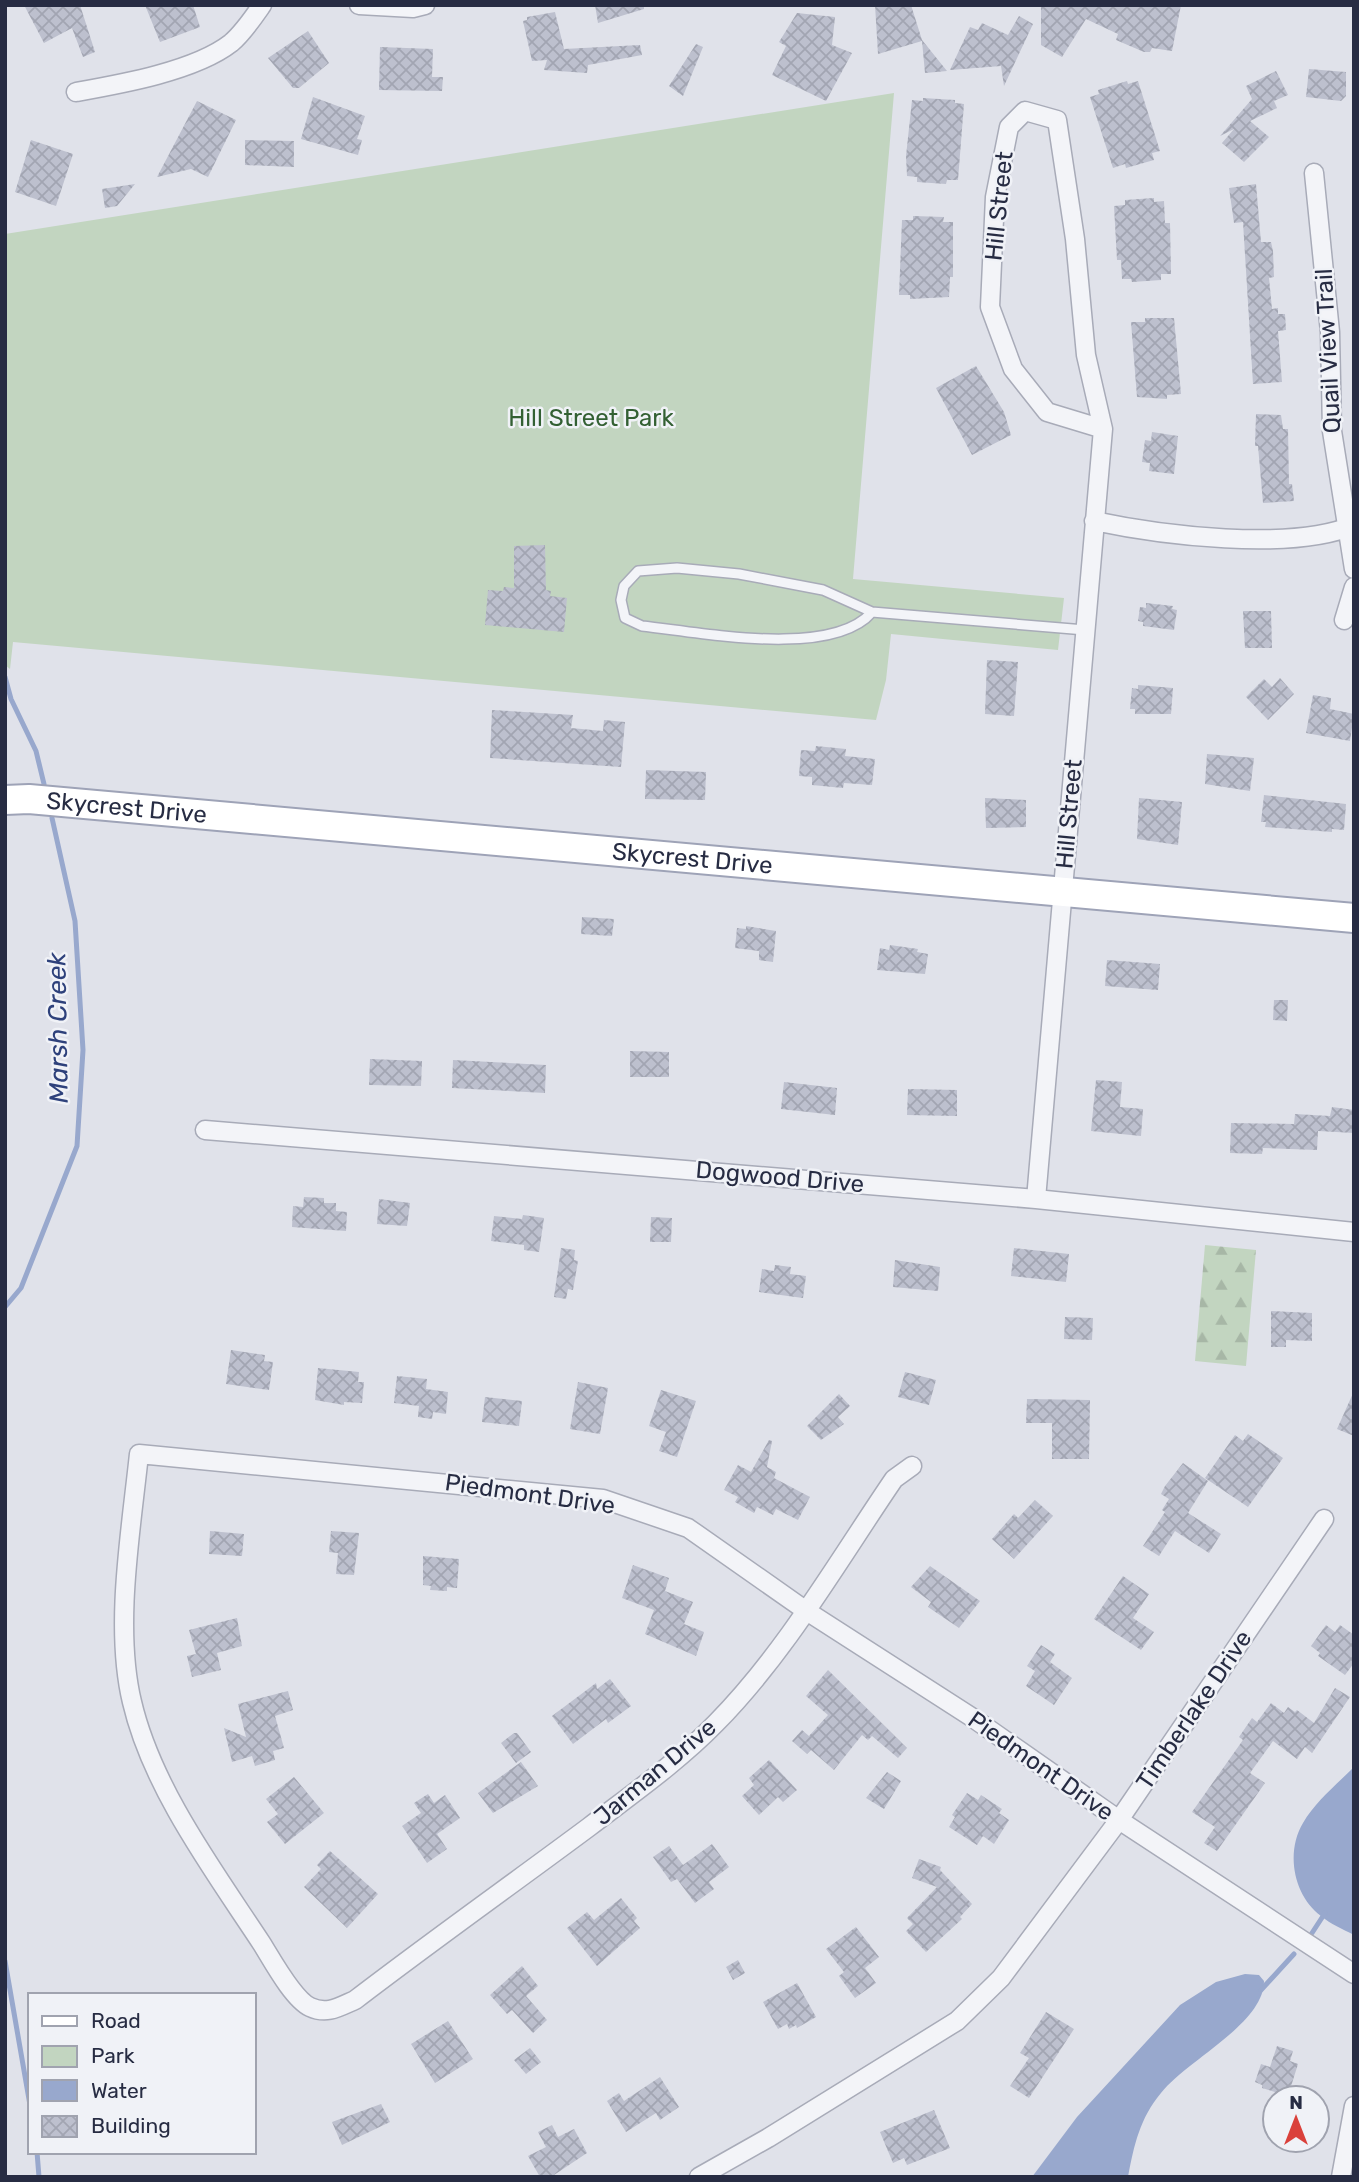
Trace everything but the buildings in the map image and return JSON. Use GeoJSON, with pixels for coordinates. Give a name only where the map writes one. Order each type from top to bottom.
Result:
{"type":"FeatureCollection","features":[{"type":"Feature","properties":{"kind":"main road","name":"Skycrest Drive"},"geometry":{"type":"LineString","coordinates":[[13,798],[1354,918]]}},
{"type":"Feature","properties":{"kind":"street"},"geometry":{"type":"LineString","coordinates":[[76,92],[132,82],[188,64],[230,44],[262,5]]}},
{"type":"Feature","properties":{"kind":"street"},"geometry":{"type":"LineString","coordinates":[[359,5],[413,8],[425,5]]}},
{"type":"Feature","properties":{"kind":"street","name":"Hill Street"},"geometry":{"type":"LineString","coordinates":[[1036,1199],[1103,429],[1086,355],[1075,239],[1057,120],[1025,111],[1009,127],[995,197],[990,307],[1013,369],[1047,412],[1103,429]]}},
{"type":"Feature","properties":{"kind":"street","name":"Quail View Trail"},"geometry":{"type":"LineString","coordinates":[[1314,173],[1330,332],[1332,430],[1338,481],[1351,526],[1354,569]]}},
{"type":"Feature","properties":{"kind":"street"},"geometry":{"type":"LineString","coordinates":[[1094,521],[1128,528],[1259,539],[1285,538],[1351,526]]}},
{"type":"Feature","properties":{"kind":"street"},"geometry":{"type":"LineString","coordinates":[[1344,620],[1354,587]]}},
{"type":"Feature","properties":{"kind":"street","name":"Dogwood Drive"},"geometry":{"type":"LineString","coordinates":[[205,1130],[1036,1199],[1354,1232]]}},
{"type":"Feature","properties":{"kind":"street","name":"Piedmont Drive"},"geometry":{"type":"LineString","coordinates":[[331,2011],[309,2007],[285,1980],[217,1877],[176,1809],[132,1703],[125,1615],[139,1454],[603,1499],[688,1528],[805,1610],[974,1718],[1119,1820],[1354,1974]]}},
{"type":"Feature","properties":{"kind":"street","name":"Jarman Drive"},"geometry":{"type":"LineString","coordinates":[[331,2011],[355,2000],[653,1779],[716,1723],[767,1665],[894,1479],[912,1466]]}},
{"type":"Feature","properties":{"kind":"street","name":"Timberlake Drive"},"geometry":{"type":"LineString","coordinates":[[699,2177],[768,2138],[957,2021],[1001,1978],[1119,1820],[1324,1519]]}},
{"type":"Feature","properties":{"kind":"street"},"geometry":{"type":"LineString","coordinates":[[1341,2177],[1354,2106]]}},
{"type":"Feature","properties":{"kind":"lane"},"geometry":{"type":"LineString","coordinates":[[872,612],[862,623],[816,638],[765,639],[642,626],[625,618],[621,600],[624,586],[638,571],[677,568],[739,574],[823,590],[872,612],[1084,630]]}},
{"type":"Feature","properties":{"kind":"green space","name":"Hill Street Park"},"geometry":{"type":"Polygon","coordinates":[[[894,93],[853,579],[1064,598],[1058,650],[891,634],[886,680],[876,720],[13,642],[10,669],[5,665],[5,234],[894,93]]]}},
{"type":"Feature","properties":{"kind":"green space"},"geometry":{"type":"Polygon","coordinates":[[[1205,1245],[1256,1250],[1246,1366],[1195,1361],[1205,1245]]]}},
{"type":"Feature","properties":{"kind":"water"},"geometry":{"type":"Polygon","coordinates":[[[1354,1767],[1354,1935],[1328,1922],[1304,1897],[1295,1873],[1294,1847],[1308,1815],[1354,1767]]]}},
{"type":"Feature","properties":{"kind":"water"},"geometry":{"type":"Polygon","coordinates":[[[1245,1974],[1259,1975],[1264,1981],[1261,1997],[1238,2027],[1173,2080],[1154,2102],[1139,2132],[1128,2177],[1032,2177],[1077,2117],[1180,2005],[1216,1982],[1245,1974]]]}},
{"type":"Feature","properties":{"kind":"waterway","name":"Marsh Creek"},"geometry":{"type":"LineString","coordinates":[[5,677],[11,699],[36,751],[44,784]]}},
{"type":"Feature","properties":{"kind":"waterway","name":"Marsh Creek"},"geometry":{"type":"LineString","coordinates":[[5,1307],[21,1288],[77,1146],[83,1050],[75,921],[52,818]]}},
{"type":"Feature","properties":{"kind":"waterway"},"geometry":{"type":"LineString","coordinates":[[1312,1933],[1325,1913]]}},
{"type":"Feature","properties":{"kind":"waterway"},"geometry":{"type":"LineString","coordinates":[[1261,1990],[1294,1954]]}},
{"type":"Feature","properties":{"kind":"waterway","name":"Marsh Creek"},"geometry":{"type":"LineString","coordinates":[[5,1961],[28,2093]]}},
{"type":"Feature","properties":{"kind":"waterway","name":"Marsh Creek"},"geometry":{"type":"LineString","coordinates":[[37,2154],[39,2177]]}}]}
